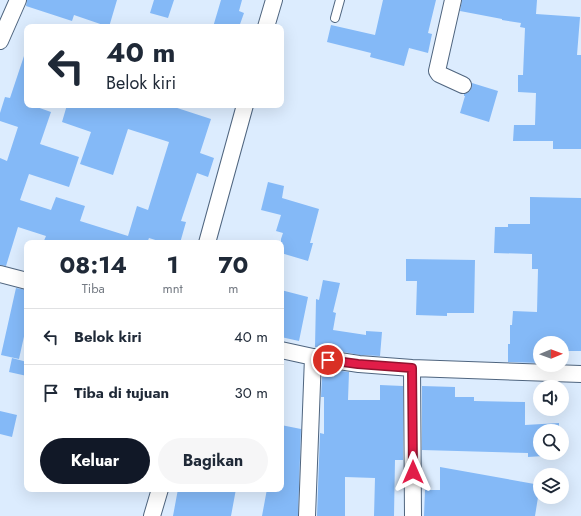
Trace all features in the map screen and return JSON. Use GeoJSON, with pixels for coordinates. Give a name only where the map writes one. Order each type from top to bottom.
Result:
{"type":"FeatureCollection","features":[{"type":"Feature","properties":{"kind":"street"},"geometry":{"type":"LineString","coordinates":[[0,41],[18,0]]}},
{"type":"Feature","properties":{"kind":"street"},"geometry":{"type":"LineString","coordinates":[[267,24],[274,0]]}},
{"type":"Feature","properties":{"kind":"street"},"geometry":{"type":"LineString","coordinates":[[453,0],[437,71],[439,74],[463,85]]}},
{"type":"Feature","properties":{"kind":"street"},"geometry":{"type":"LineString","coordinates":[[208,240],[244,108]]}},
{"type":"Feature","properties":{"kind":"street"},"geometry":{"type":"LineString","coordinates":[[0,274],[24,280]]}},
{"type":"Feature","properties":{"kind":"street"},"geometry":{"type":"LineString","coordinates":[[284,351],[358,364],[412,368],[581,374]]}},
{"type":"Feature","properties":{"kind":"street"},"geometry":{"type":"LineString","coordinates":[[307,516],[313,357]]}},
{"type":"Feature","properties":{"kind":"street"},"geometry":{"type":"LineString","coordinates":[[412,368],[413,516]]}},
{"type":"Feature","properties":{"kind":"street"},"geometry":{"type":"LineString","coordinates":[[152,516],[159,492]]}},
{"type":"Feature","properties":{"kind":"lane"},"geometry":{"type":"LineString","coordinates":[[335,18],[340,0]]}},
{"type":"Feature","properties":{"kind":"building"},"geometry":{"type":"Polygon","coordinates":[[[27,0],[117,0],[110,24],[100,24],[74,15],[72,21],[26,6],[27,0]]]}},
{"type":"Feature","properties":{"kind":"building"},"geometry":{"type":"Polygon","coordinates":[[[154,0],[174,0],[168,18],[150,13],[154,0]]]}},
{"type":"Feature","properties":{"kind":"building"},"geometry":{"type":"Polygon","coordinates":[[[221,0],[242,0],[239,11],[244,13],[240,24],[214,24],[221,0]]]}},
{"type":"Feature","properties":{"kind":"building"},"geometry":{"type":"Polygon","coordinates":[[[383,0],[436,0],[428,33],[432,34],[428,53],[409,48],[404,66],[370,57],[371,53],[327,42],[331,25],[375,35],[383,0]]]}},
{"type":"Feature","properties":{"kind":"building"},"geometry":{"type":"Polygon","coordinates":[[[462,0],[537,0],[536,14],[580,17],[577,55],[581,55],[581,149],[553,149],[553,141],[513,141],[514,125],[535,125],[536,93],[518,92],[518,75],[523,75],[525,28],[520,27],[521,23],[460,11],[462,0]]]}},
{"type":"Feature","properties":{"kind":"building"},"geometry":{"type":"Polygon","coordinates":[[[24,56],[24,108],[40,108],[51,112],[40,144],[79,157],[69,187],[29,174],[20,200],[51,210],[56,197],[85,206],[80,221],[128,236],[137,206],[148,210],[169,142],[128,129],[113,175],[80,164],[91,132],[62,122],[66,108],[177,108],[211,119],[200,153],[214,158],[208,177],[197,173],[181,221],[186,222],[181,240],[155,240],[149,238],[148,240],[44,240],[46,236],[18,227],[6,266],[0,265],[0,158],[7,161],[18,127],[0,121],[0,113],[5,97],[10,98],[24,56]]]}},
{"type":"Feature","properties":{"kind":"building"},"geometry":{"type":"Polygon","coordinates":[[[472,83],[498,91],[489,122],[460,113],[465,96],[464,94],[469,92],[472,83]]]}},
{"type":"Feature","properties":{"kind":"building"},"geometry":{"type":"Polygon","coordinates":[[[268,182],[284,186],[282,198],[319,209],[310,243],[313,243],[308,261],[284,254],[284,240],[281,240],[283,233],[276,231],[281,215],[261,210],[268,182]]]}},
{"type":"Feature","properties":{"kind":"building"},"geometry":{"type":"Polygon","coordinates":[[[530,197],[581,198],[581,351],[569,351],[569,336],[533,336],[533,363],[508,362],[508,344],[510,344],[510,325],[512,325],[513,311],[537,312],[538,269],[532,269],[532,254],[494,253],[495,227],[508,227],[508,224],[530,224],[530,197]]]}},
{"type":"Feature","properties":{"kind":"building"},"geometry":{"type":"Polygon","coordinates":[[[406,259],[475,260],[474,313],[447,313],[447,316],[416,315],[417,281],[406,281],[406,259]]]}},
{"type":"Feature","properties":{"kind":"building"},"geometry":{"type":"Polygon","coordinates":[[[323,280],[340,283],[333,312],[336,313],[333,330],[366,335],[366,331],[382,332],[380,356],[360,355],[315,347],[316,299],[319,300],[323,280]]]}},
{"type":"Feature","properties":{"kind":"building"},"geometry":{"type":"Polygon","coordinates":[[[16,288],[24,289],[24,336],[19,359],[1,355],[16,288]]]}},
{"type":"Feature","properties":{"kind":"building"},"geometry":{"type":"Polygon","coordinates":[[[284,291],[308,297],[299,341],[284,338],[284,291]]]}},
{"type":"Feature","properties":{"kind":"building"},"geometry":{"type":"Polygon","coordinates":[[[12,358],[24,361],[24,375],[9,372],[12,358]]]}},
{"type":"Feature","properties":{"kind":"building"},"geometry":{"type":"Polygon","coordinates":[[[335,370],[349,372],[348,400],[380,400],[380,385],[403,386],[403,460],[395,460],[394,516],[374,516],[375,478],[345,477],[345,516],[317,516],[320,433],[324,434],[324,397],[321,397],[322,377],[334,377],[335,370]]]}},
{"type":"Feature","properties":{"kind":"building"},"geometry":{"type":"Polygon","coordinates":[[[422,386],[455,387],[455,397],[474,397],[474,401],[525,402],[525,425],[533,425],[533,457],[528,457],[528,453],[422,450],[422,386]]]}},
{"type":"Feature","properties":{"kind":"building"},"geometry":{"type":"Polygon","coordinates":[[[0,411],[17,415],[12,437],[0,434],[0,411]]]}},
{"type":"Feature","properties":{"kind":"building"},"geometry":{"type":"Polygon","coordinates":[[[284,426],[301,429],[298,516],[262,516],[266,492],[284,492],[284,426]]]}},
{"type":"Feature","properties":{"kind":"building"},"geometry":{"type":"Polygon","coordinates":[[[440,467],[533,484],[533,504],[537,504],[535,516],[424,516],[425,490],[440,490],[440,467]]]}},
{"type":"Feature","properties":{"kind":"building"},"geometry":{"type":"Polygon","coordinates":[[[177,492],[235,492],[231,516],[173,516],[177,492]]]}},
{"type":"Feature","properties":{"kind":"route"},"geometry":{"type":"LineString","coordinates":[[328,360],[412,368],[413,472]]}}]}
